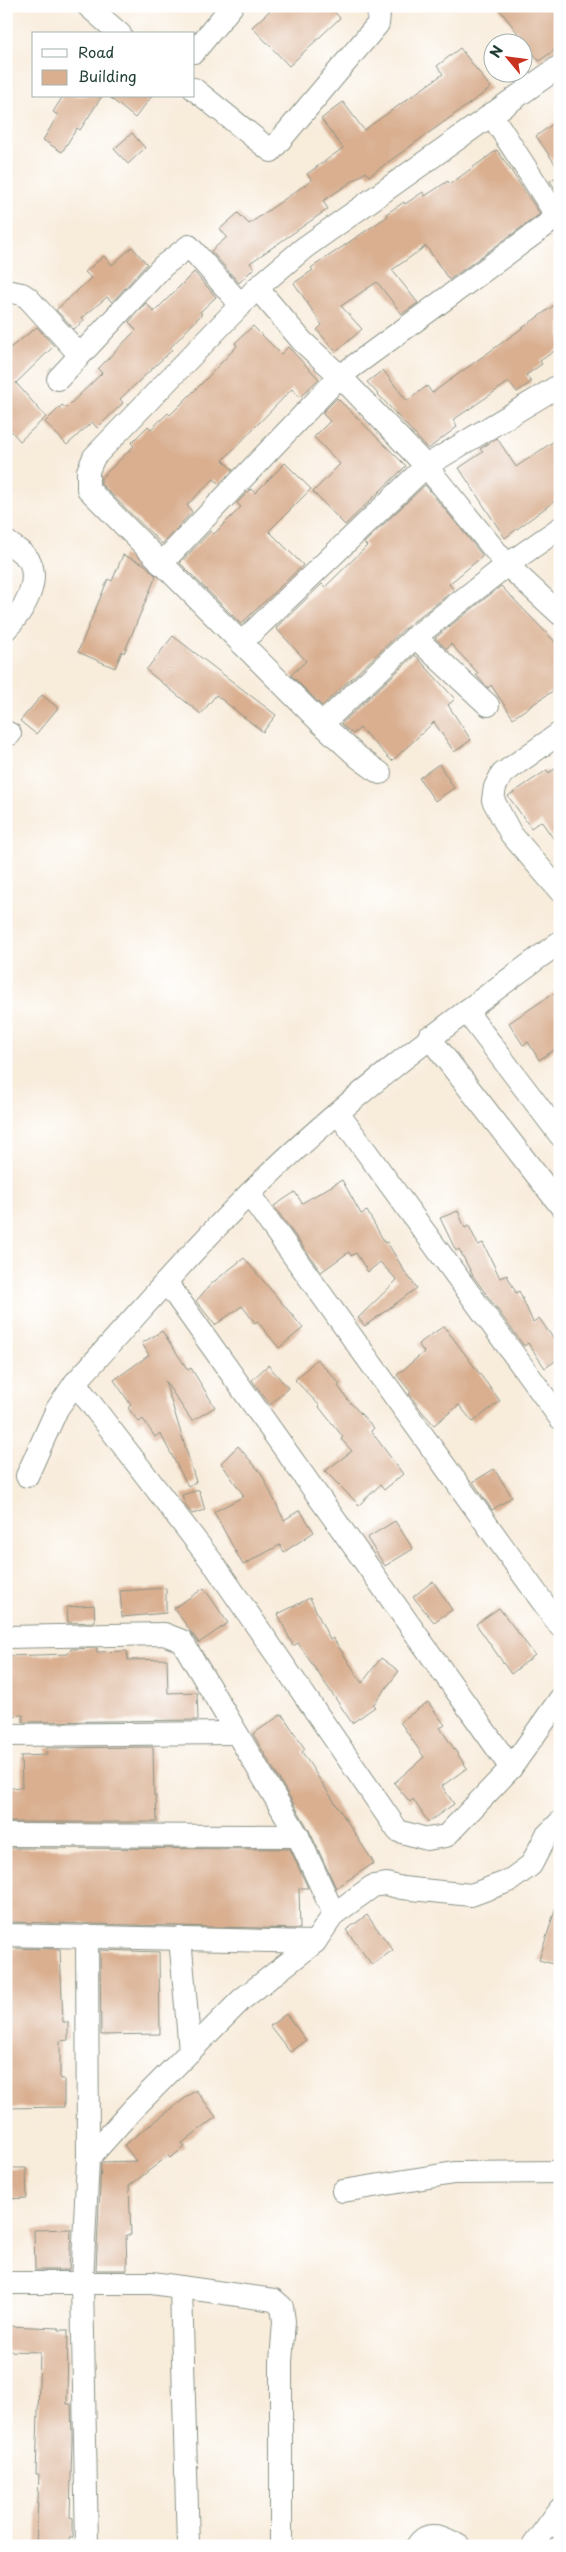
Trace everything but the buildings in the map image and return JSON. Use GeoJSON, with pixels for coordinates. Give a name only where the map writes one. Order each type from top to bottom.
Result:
{"type":"FeatureCollection","features":[{"type":"Feature","properties":{"kind":"street"},"geometry":{"type":"LineString","coordinates":[[88,6],[118,32]]}},
{"type":"Feature","properties":{"kind":"street"},"geometry":{"type":"LineString","coordinates":[[195,51],[232,6]]}},
{"type":"Feature","properties":{"kind":"street"},"geometry":{"type":"LineString","coordinates":[[195,90],[271,151],[378,24],[379,13],[376,6]]}},
{"type":"Feature","properties":{"kind":"street"},"geometry":{"type":"LineString","coordinates":[[380,773],[358,757],[322,724],[88,489],[88,471],[94,457],[257,288],[304,248],[560,66]]}},
{"type":"Feature","properties":{"kind":"street"},"geometry":{"type":"LineString","coordinates":[[161,564],[340,376],[558,219],[491,114]]}},
{"type":"Feature","properties":{"kind":"street"},"geometry":{"type":"LineString","coordinates":[[58,378],[163,266],[189,246],[241,304]]}},
{"type":"Feature","properties":{"kind":"street"},"geometry":{"type":"LineString","coordinates":[[257,288],[302,341],[340,376],[426,466],[507,565],[560,614]]}},
{"type":"Feature","properties":{"kind":"street"},"geometry":{"type":"LineString","coordinates":[[6,291],[22,294],[28,298],[79,354]]}},
{"type":"Feature","properties":{"kind":"street"},"geometry":{"type":"LineString","coordinates":[[241,643],[426,466],[560,385]]}},
{"type":"Feature","properties":{"kind":"street"},"geometry":{"type":"LineString","coordinates":[[322,724],[416,637],[507,565],[560,528]]}},
{"type":"Feature","properties":{"kind":"street"},"geometry":{"type":"LineString","coordinates":[[6,541],[29,560],[33,574],[33,587],[6,629]]}},
{"type":"Feature","properties":{"kind":"street"},"geometry":{"type":"LineString","coordinates":[[416,637],[488,705]]}},
{"type":"Feature","properties":{"kind":"street"},"geometry":{"type":"LineString","coordinates":[[560,733],[502,774],[495,787],[493,800],[511,834],[560,890]]}},
{"type":"Feature","properties":{"kind":"street"},"geometry":{"type":"LineString","coordinates":[[27,1476],[57,1409],[76,1383],[166,1282],[249,1194],[338,1113],[429,1037],[560,942]]}},
{"type":"Feature","properties":{"kind":"street"},"geometry":{"type":"LineString","coordinates":[[466,1011],[560,1135]]}},
{"type":"Feature","properties":{"kind":"street"},"geometry":{"type":"LineString","coordinates":[[429,1037],[560,1205]]}},
{"type":"Feature","properties":{"kind":"street"},"geometry":{"type":"LineString","coordinates":[[338,1113],[560,1418]]}},
{"type":"Feature","properties":{"kind":"street"},"geometry":{"type":"LineString","coordinates":[[249,1194],[560,1626]]}},
{"type":"Feature","properties":{"kind":"street"},"geometry":{"type":"LineString","coordinates":[[166,1282],[511,1768]]}},
{"type":"Feature","properties":{"kind":"street"},"geometry":{"type":"LineString","coordinates":[[76,1383],[216,1567],[398,1831],[427,1839],[446,1836],[511,1768],[560,1699]]}},
{"type":"Feature","properties":{"kind":"street"},"geometry":{"type":"LineString","coordinates":[[6,1637],[145,1633],[171,1636],[182,1641],[298,1836],[334,1914]]}},
{"type":"Feature","properties":{"kind":"street"},"geometry":{"type":"LineString","coordinates":[[6,1735],[235,1733]]}},
{"type":"Feature","properties":{"kind":"street"},"geometry":{"type":"LineString","coordinates":[[88,2159],[132,2110],[241,2000],[315,1942],[334,1914],[373,1886],[386,1884],[402,1888],[471,1895],[509,1881],[530,1865],[546,1836],[560,1822]]}},
{"type":"Feature","properties":{"kind":"street"},"geometry":{"type":"LineString","coordinates":[[6,1836],[298,1836]]}},
{"type":"Feature","properties":{"kind":"street"},"geometry":{"type":"LineString","coordinates":[[6,1935],[315,1942]]}},
{"type":"Feature","properties":{"kind":"street"},"geometry":{"type":"LineString","coordinates":[[87,1936],[88,2159],[82,2282],[87,2546]]}},
{"type":"Feature","properties":{"kind":"street"},"geometry":{"type":"LineString","coordinates":[[180,1938],[190,2051]]}},
{"type":"Feature","properties":{"kind":"street"},"geometry":{"type":"LineString","coordinates":[[343,2190],[454,2174],[560,2172]]}},
{"type":"Feature","properties":{"kind":"street"},"geometry":{"type":"LineString","coordinates":[[6,2283],[152,2283],[274,2300],[282,2307],[284,2322],[281,2362],[281,2546]]}},
{"type":"Feature","properties":{"kind":"street"},"geometry":{"type":"LineString","coordinates":[[181,2287],[188,2546]]}},
{"type":"Feature","properties":{"kind":"street"},"geometry":{"type":"LineString","coordinates":[[533,2546],[560,2509]]}},
{"type":"Feature","properties":{"kind":"street"},"geometry":{"type":"LineString","coordinates":[[417,2546],[420,2541],[431,2535],[443,2537],[459,2546]]}}]}
